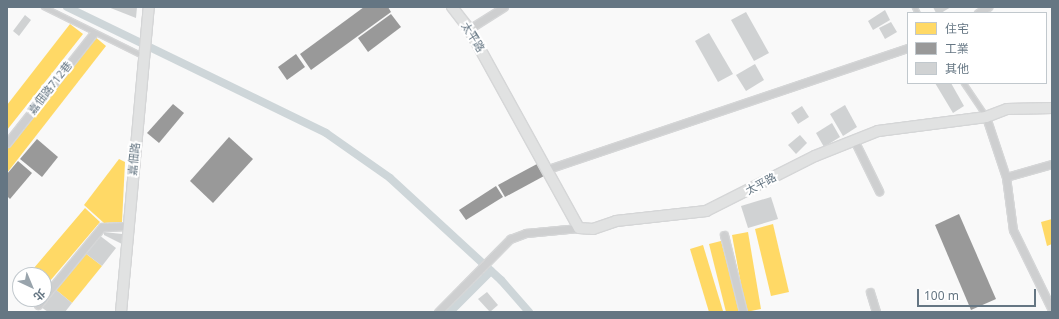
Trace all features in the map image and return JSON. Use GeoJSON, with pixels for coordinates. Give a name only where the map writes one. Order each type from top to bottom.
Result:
{"type":"FeatureCollection","features":[{"type":"Feature","properties":{"kind":"street","name":"嘉佃路"},"geometry":{"type":"LineString","coordinates":[[121,312],[150,7]]}},
{"type":"Feature","properties":{"kind":"street","name":"太平路"},"geometry":{"type":"LineString","coordinates":[[452,7],[469,29],[548,169],[579,228],[592,229],[616,221],[706,211],[815,156],[855,142],[878,131],[986,117],[1007,109],[1052,108]]}},
{"type":"Feature","properties":{"kind":"street"},"geometry":{"type":"LineString","coordinates":[[469,29],[504,7]]}},
{"type":"Feature","properties":{"kind":"street","name":"嘉佃路712巷"},"geometry":{"type":"LineString","coordinates":[[7,143],[93,34]]}},
{"type":"Feature","properties":{"kind":"street"},"geometry":{"type":"LineString","coordinates":[[548,169],[907,48]]}},
{"type":"Feature","properties":{"kind":"street"},"geometry":{"type":"LineString","coordinates":[[986,117],[1006,177],[1013,230],[1052,310]]}},
{"type":"Feature","properties":{"kind":"street"},"geometry":{"type":"LineString","coordinates":[[855,142],[879,191]]}},
{"type":"Feature","properties":{"kind":"street"},"geometry":{"type":"LineString","coordinates":[[1006,177],[1052,164]]}},
{"type":"Feature","properties":{"kind":"street"},"geometry":{"type":"LineString","coordinates":[[52,288],[102,227],[128,226]]}},
{"type":"Feature","properties":{"kind":"street"},"geometry":{"type":"LineString","coordinates":[[438,312],[510,239],[526,233],[579,228]]}},
{"type":"Feature","properties":{"kind":"street"},"geometry":{"type":"LineString","coordinates":[[724,235],[743,312]]}},
{"type":"Feature","properties":{"kind":"street"},"geometry":{"type":"LineString","coordinates":[[870,292],[876,312]]}},
{"type":"Feature","properties":{"kind":"lane"},"geometry":{"type":"LineString","coordinates":[[44,7],[93,34],[145,56]]}},
{"type":"Feature","properties":{"kind":"lane"},"geometry":{"type":"LineString","coordinates":[[965,84],[986,117]]}},
{"type":"Feature","properties":{"kind":"building: 住宅"},"geometry":{"type":"Polygon","coordinates":[[[70,24],[83,34],[7,130],[7,105],[70,24]]]}},
{"type":"Feature","properties":{"kind":"building: 住宅"},"geometry":{"type":"Polygon","coordinates":[[[94,36],[106,46],[7,173],[7,147],[94,36]]]}},
{"type":"Feature","properties":{"kind":"building: 住宅"},"geometry":{"type":"Polygon","coordinates":[[[119,159],[125,162],[122,222],[104,223],[84,205],[119,159]]]}},
{"type":"Feature","properties":{"kind":"building: 住宅"},"geometry":{"type":"Polygon","coordinates":[[[85,208],[100,222],[52,279],[52,267],[35,267],[85,208]]]}},
{"type":"Feature","properties":{"kind":"building: 住宅"},"geometry":{"type":"Polygon","coordinates":[[[1052,219],[1052,244],[1047,246],[1041,222],[1052,219]]]}},
{"type":"Feature","properties":{"kind":"building: 住宅"},"geometry":{"type":"Polygon","coordinates":[[[773,224],[789,292],[771,296],[755,229],[773,224]]]}},
{"type":"Feature","properties":{"kind":"building: 住宅"},"geometry":{"type":"Polygon","coordinates":[[[748,232],[761,309],[746,312],[732,235],[748,232]]]}},
{"type":"Feature","properties":{"kind":"building: 住宅"},"geometry":{"type":"Polygon","coordinates":[[[721,241],[740,312],[726,312],[709,244],[721,241]]]}},
{"type":"Feature","properties":{"kind":"building: 住宅"},"geometry":{"type":"Polygon","coordinates":[[[703,245],[723,311],[721,312],[709,312],[690,249],[703,245]]]}},
{"type":"Feature","properties":{"kind":"building: 住宅"},"geometry":{"type":"Polygon","coordinates":[[[85,253],[102,266],[72,303],[55,289],[85,253]]]}},
{"type":"Feature","properties":{"kind":"building: 工業"},"geometry":{"type":"Polygon","coordinates":[[[364,7],[388,7],[391,12],[311,70],[300,54],[364,7]]]}},
{"type":"Feature","properties":{"kind":"building: 工業"},"geometry":{"type":"Polygon","coordinates":[[[391,14],[401,27],[368,52],[358,38],[391,14]]]}},
{"type":"Feature","properties":{"kind":"building: 工業"},"geometry":{"type":"Polygon","coordinates":[[[296,54],[305,67],[287,80],[278,67],[296,54]]]}},
{"type":"Feature","properties":{"kind":"building: 工業"},"geometry":{"type":"Polygon","coordinates":[[[173,104],[184,113],[159,143],[147,133],[173,104]]]}},
{"type":"Feature","properties":{"kind":"building: 工業"},"geometry":{"type":"Polygon","coordinates":[[[229,137],[253,159],[213,203],[190,181],[229,137]]]}},
{"type":"Feature","properties":{"kind":"building: 工業"},"geometry":{"type":"Polygon","coordinates":[[[37,139],[58,157],[42,177],[20,159],[37,139]]]}},
{"type":"Feature","properties":{"kind":"building: 工業"},"geometry":{"type":"Polygon","coordinates":[[[18,161],[32,173],[10,199],[7,196],[7,174],[18,161]]]}},
{"type":"Feature","properties":{"kind":"building: 工業"},"geometry":{"type":"Polygon","coordinates":[[[537,164],[544,176],[505,197],[498,185],[537,164]]]}},
{"type":"Feature","properties":{"kind":"building: 工業"},"geometry":{"type":"Polygon","coordinates":[[[496,186],[503,197],[466,220],[459,210],[496,186]]]}},
{"type":"Feature","properties":{"kind":"building: 工業"},"geometry":{"type":"Polygon","coordinates":[[[959,214],[996,299],[971,310],[935,225],[959,214]]]}},
{"type":"Feature","properties":{"kind":"building: 其他"},"geometry":{"type":"Polygon","coordinates":[[[108,7],[137,7],[136,18],[108,7]]]}},
{"type":"Feature","properties":{"kind":"building: 其他"},"geometry":{"type":"Polygon","coordinates":[[[933,7],[951,7],[943,12],[936,12],[933,7]]]}},
{"type":"Feature","properties":{"kind":"building: 其他"},"geometry":{"type":"Polygon","coordinates":[[[885,10],[890,20],[873,30],[868,21],[885,10]]]}},
{"type":"Feature","properties":{"kind":"building: 其他"},"geometry":{"type":"Polygon","coordinates":[[[746,12],[769,53],[754,61],[731,20],[746,12]]]}},
{"type":"Feature","properties":{"kind":"building: 其他"},"geometry":{"type":"Polygon","coordinates":[[[25,15],[31,20],[19,36],[13,31],[25,15]]]}},
{"type":"Feature","properties":{"kind":"building: 其他"},"geometry":{"type":"Polygon","coordinates":[[[891,22],[897,32],[885,39],[879,28],[891,22]]]}},
{"type":"Feature","properties":{"kind":"building: 其他"},"geometry":{"type":"Polygon","coordinates":[[[709,33],[733,74],[718,82],[695,41],[709,33]]]}},
{"type":"Feature","properties":{"kind":"building: 其他"},"geometry":{"type":"Polygon","coordinates":[[[755,64],[764,80],[746,91],[736,75],[755,64]]]}},
{"type":"Feature","properties":{"kind":"building: 其他"},"geometry":{"type":"Polygon","coordinates":[[[936,84],[952,84],[964,106],[953,113],[936,84]]]}},
{"type":"Feature","properties":{"kind":"building: 其他"},"geometry":{"type":"Polygon","coordinates":[[[845,105],[857,127],[843,136],[830,114],[845,105]]]}},
{"type":"Feature","properties":{"kind":"building: 其他"},"geometry":{"type":"Polygon","coordinates":[[[802,106],[809,117],[798,124],[791,113],[802,106]]]}},
{"type":"Feature","properties":{"kind":"building: 其他"},"geometry":{"type":"Polygon","coordinates":[[[832,123],[840,137],[824,147],[816,133],[832,123]]]}},
{"type":"Feature","properties":{"kind":"building: 其他"},"geometry":{"type":"Polygon","coordinates":[[[800,135],[807,143],[796,154],[788,145],[800,135]]]}},
{"type":"Feature","properties":{"kind":"building: 其他"},"geometry":{"type":"Polygon","coordinates":[[[771,197],[778,219],[748,228],[741,206],[771,197]]]}},
{"type":"Feature","properties":{"kind":"building: 其他"},"geometry":{"type":"Polygon","coordinates":[[[104,232],[122,234],[122,244],[104,235],[104,232]]]}},
{"type":"Feature","properties":{"kind":"building: 其他"},"geometry":{"type":"Polygon","coordinates":[[[99,235],[116,248],[102,266],[85,253],[99,235]]]}},
{"type":"Feature","properties":{"kind":"building: 其他"},"geometry":{"type":"Polygon","coordinates":[[[55,289],[72,303],[65,312],[48,312],[41,307],[52,307],[52,293],[55,289]]]}},
{"type":"Feature","properties":{"kind":"building: 其他"},"geometry":{"type":"Polygon","coordinates":[[[487,292],[498,305],[490,312],[478,299],[487,292]]]}},
{"type":"Feature","properties":{"kind":"waterway"},"geometry":{"type":"LineString","coordinates":[[67,7],[326,133],[390,178],[501,280],[529,312]]}},
{"type":"Feature","properties":{"kind":"waterway"},"geometry":{"type":"LineString","coordinates":[[450,312],[491,271]]}}]}
